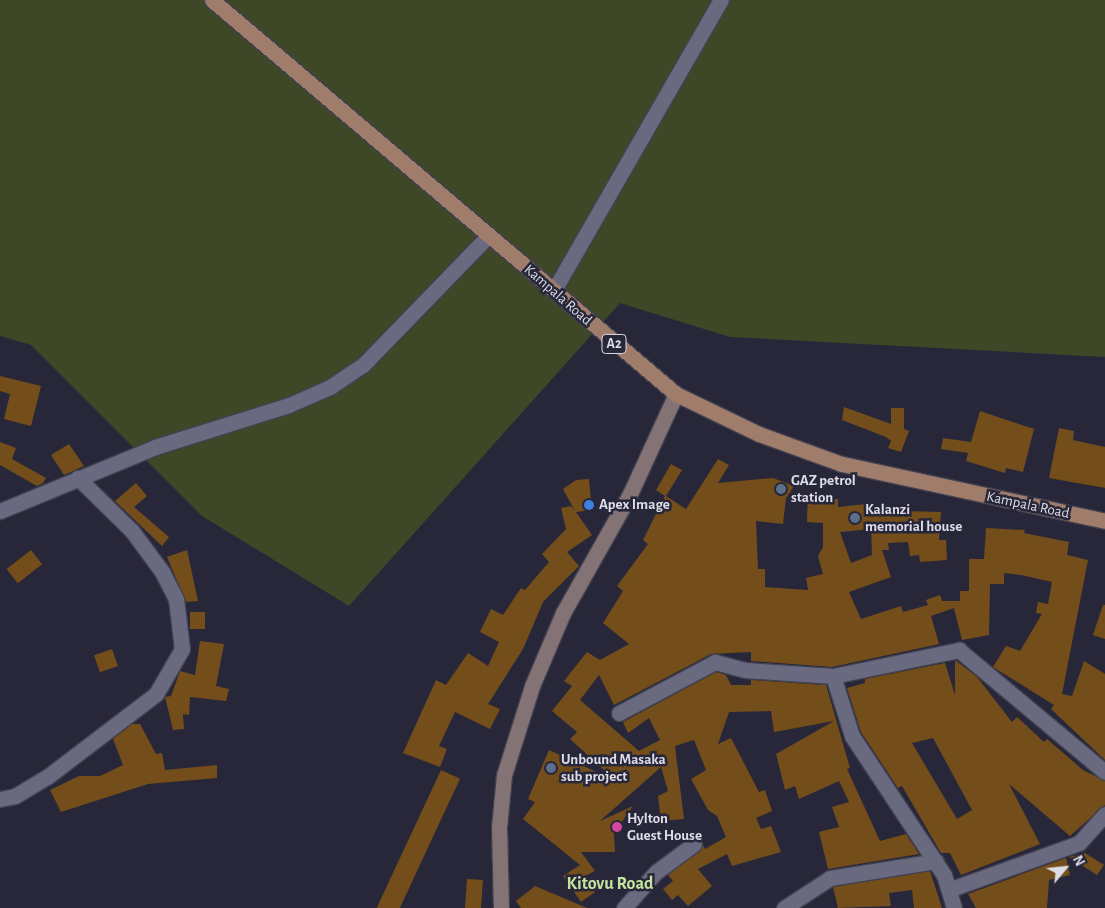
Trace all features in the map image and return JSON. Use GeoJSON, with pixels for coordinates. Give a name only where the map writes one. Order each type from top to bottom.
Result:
{"type":"FeatureCollection","features":[{"type":"Feature","properties":{"kind":"main road","name":"Kampala Road"},"geometry":{"type":"LineString","coordinates":[[212,0],[676,394],[759,434],[842,464],[1105,521]]}},
{"type":"Feature","properties":{"kind":"street"},"geometry":{"type":"LineString","coordinates":[[554,290],[720,0]]}},
{"type":"Feature","properties":{"kind":"street"},"geometry":{"type":"LineString","coordinates":[[0,510],[78,478],[330,387],[363,365],[488,236]]}},
{"type":"Feature","properties":{"kind":"street"},"geometry":{"type":"LineString","coordinates":[[501,908],[499,827],[504,776],[532,686],[563,614],[629,496],[676,394]]}},
{"type":"Feature","properties":{"kind":"street"},"geometry":{"type":"LineString","coordinates":[[0,799],[15,796],[47,777],[156,694],[182,649],[176,598],[163,573],[132,531],[78,478]]}},
{"type":"Feature","properties":{"kind":"street"},"geometry":{"type":"LineString","coordinates":[[619,713],[715,662],[744,670],[833,676],[959,650],[1105,772]]}},
{"type":"Feature","properties":{"kind":"street"},"geometry":{"type":"LineString","coordinates":[[833,676],[852,736],[936,862],[951,889],[954,908]]}},
{"type":"Feature","properties":{"kind":"street"},"geometry":{"type":"LineString","coordinates":[[951,889],[1079,843],[1105,814]]}},
{"type":"Feature","properties":{"kind":"street"},"geometry":{"type":"LineString","coordinates":[[624,908],[656,872],[694,844]]}},
{"type":"Feature","properties":{"kind":"street"},"geometry":{"type":"LineString","coordinates":[[784,908],[830,878],[936,862]]}},
{"type":"Feature","properties":{"kind":"green space"},"geometry":{"type":"Polygon","coordinates":[[[0,0],[1105,0],[1105,357],[730,337],[620,303],[349,606],[202,516],[31,345],[0,336],[0,0]]]}},
{"type":"Feature","properties":{"kind":"building"},"geometry":{"type":"Polygon","coordinates":[[[0,376],[41,386],[31,426],[4,419],[10,394],[0,391],[0,376]]]}},
{"type":"Feature","properties":{"kind":"building"},"geometry":{"type":"Polygon","coordinates":[[[844,407],[891,424],[891,408],[904,408],[904,429],[909,431],[901,452],[888,448],[891,441],[886,437],[842,420],[844,407]]]}},
{"type":"Feature","properties":{"kind":"building"},"geometry":{"type":"Polygon","coordinates":[[[980,411],[1034,429],[1023,472],[1006,468],[1005,473],[966,461],[968,453],[941,449],[943,438],[971,442],[980,411]]]}},
{"type":"Feature","properties":{"kind":"building"},"geometry":{"type":"Polygon","coordinates":[[[1059,428],[1074,431],[1073,440],[1105,447],[1105,488],[1049,478],[1059,428]]]}},
{"type":"Feature","properties":{"kind":"building"},"geometry":{"type":"Polygon","coordinates":[[[0,442],[16,448],[12,459],[46,478],[43,483],[37,486],[0,465],[0,442]]]}},
{"type":"Feature","properties":{"kind":"building"},"geometry":{"type":"Polygon","coordinates":[[[69,444],[84,466],[64,475],[51,455],[69,444]]]}},
{"type":"Feature","properties":{"kind":"building"},"geometry":{"type":"Polygon","coordinates":[[[718,459],[729,465],[718,483],[773,478],[794,486],[786,498],[783,524],[756,521],[758,569],[765,569],[765,587],[808,590],[806,578],[823,574],[818,556],[823,547],[823,523],[807,522],[808,491],[821,500],[838,499],[838,507],[866,504],[866,510],[941,512],[939,540],[946,540],[947,560],[920,562],[919,555],[910,556],[908,542],[888,543],[889,550],[882,550],[891,577],[849,592],[861,619],[901,606],[903,612],[928,605],[926,600],[940,595],[942,601],[960,601],[960,591],[969,591],[969,559],[984,559],[986,528],[1025,530],[1024,533],[1069,542],[1067,555],[1088,560],[1062,694],[1072,696],[1084,661],[1105,674],[1105,760],[1051,709],[1054,705],[993,667],[1006,646],[1020,651],[1042,614],[1036,613],[1038,602],[1048,604],[1052,582],[1021,575],[1004,573],[1004,584],[990,584],[989,635],[962,640],[954,608],[931,616],[939,644],[832,667],[751,661],[751,652],[711,654],[614,705],[599,675],[580,700],[639,751],[660,740],[649,718],[628,733],[623,722],[716,672],[726,675],[731,685],[751,685],[751,680],[826,685],[850,768],[847,769],[880,841],[906,834],[919,854],[828,869],[819,832],[839,827],[832,807],[849,802],[839,781],[799,799],[795,786],[785,790],[776,754],[834,721],[774,732],[771,711],[729,712],[718,744],[731,738],[759,792],[765,790],[772,811],[756,818],[761,829],[771,826],[781,852],[732,866],[727,854],[698,869],[712,886],[688,906],[678,895],[672,900],[663,889],[673,881],[668,875],[703,845],[705,849],[726,837],[717,816],[708,810],[691,779],[706,770],[694,740],[675,746],[684,819],[661,821],[658,796],[668,791],[661,767],[600,821],[633,806],[614,833],[615,852],[581,852],[595,871],[583,877],[595,892],[581,902],[563,876],[580,865],[523,819],[535,802],[528,799],[549,750],[616,781],[570,739],[577,732],[552,711],[572,686],[564,681],[587,652],[600,660],[629,644],[603,623],[623,591],[617,586],[648,544],[643,540],[665,496],[656,490],[671,464],[682,470],[666,496],[686,509],[718,459]],[[871,529],[840,532],[851,563],[872,555],[871,529]]]}},
{"type":"Feature","properties":{"kind":"building"},"geometry":{"type":"Polygon","coordinates":[[[589,479],[592,510],[576,512],[592,535],[567,552],[579,566],[543,602],[523,649],[488,704],[500,709],[490,729],[455,712],[439,746],[447,749],[440,767],[403,753],[436,680],[446,685],[468,653],[488,666],[499,642],[480,632],[491,609],[503,615],[521,588],[525,590],[549,562],[542,554],[566,529],[561,508],[571,506],[575,511],[563,489],[576,480],[589,479]]]}},
{"type":"Feature","properties":{"kind":"building"},"geometry":{"type":"Polygon","coordinates":[[[136,483],[147,496],[134,507],[169,537],[162,546],[115,501],[136,483]]]}},
{"type":"Feature","properties":{"kind":"building"},"geometry":{"type":"Polygon","coordinates":[[[31,550],[42,564],[18,583],[7,569],[31,550]]]}},
{"type":"Feature","properties":{"kind":"building"},"geometry":{"type":"Polygon","coordinates":[[[187,550],[198,601],[186,602],[167,557],[187,550]]]}},
{"type":"Feature","properties":{"kind":"building"},"geometry":{"type":"Polygon","coordinates":[[[1103,605],[1105,605],[1105,639],[1093,635],[1103,605]]]}},
{"type":"Feature","properties":{"kind":"building"},"geometry":{"type":"Polygon","coordinates":[[[190,612],[205,612],[205,629],[190,629],[190,612]]]}},
{"type":"Feature","properties":{"kind":"building"},"geometry":{"type":"Polygon","coordinates":[[[200,641],[224,644],[216,686],[229,689],[226,701],[190,697],[189,715],[183,714],[184,729],[173,730],[165,697],[171,696],[180,671],[195,675],[200,641]]]}},
{"type":"Feature","properties":{"kind":"building"},"geometry":{"type":"Polygon","coordinates":[[[112,649],[118,666],[100,672],[94,655],[112,649]]]}},
{"type":"Feature","properties":{"kind":"building"},"geometry":{"type":"Polygon","coordinates":[[[955,660],[977,677],[1012,722],[1017,717],[1044,742],[1047,739],[1083,770],[1105,781],[1105,805],[1070,836],[1009,784],[1040,844],[961,875],[950,853],[941,853],[902,786],[898,788],[861,732],[847,688],[865,683],[865,679],[945,663],[955,695],[955,660]],[[933,738],[912,743],[957,819],[972,810],[933,738]]]}},
{"type":"Feature","properties":{"kind":"building"},"geometry":{"type":"Polygon","coordinates":[[[132,724],[140,724],[156,754],[162,753],[165,770],[217,765],[217,778],[148,784],[61,812],[50,790],[79,776],[100,776],[123,765],[113,739],[132,724]]]}},
{"type":"Feature","properties":{"kind":"building"},"geometry":{"type":"Polygon","coordinates":[[[441,770],[460,779],[400,908],[377,908],[441,770]]]}},
{"type":"Feature","properties":{"kind":"building"},"geometry":{"type":"Polygon","coordinates":[[[1085,853],[1104,865],[1097,875],[1069,857],[1085,853]]]}},
{"type":"Feature","properties":{"kind":"building"},"geometry":{"type":"Polygon","coordinates":[[[1066,858],[1070,875],[1049,880],[1047,908],[976,908],[968,894],[1066,858]]]}},
{"type":"Feature","properties":{"kind":"building"},"geometry":{"type":"Polygon","coordinates":[[[930,871],[942,908],[914,908],[912,890],[889,893],[891,906],[838,908],[833,887],[930,871]]]}},
{"type":"Feature","properties":{"kind":"building"},"geometry":{"type":"Polygon","coordinates":[[[467,879],[483,880],[481,908],[465,908],[467,879]]]}},
{"type":"Feature","properties":{"kind":"building"},"geometry":{"type":"Polygon","coordinates":[[[535,886],[587,908],[521,908],[516,901],[535,886]]]}},
{"type":"Feature","properties":{"kind":"place","name":"GAZ petrol station"},"geometry":{"type":"Point","coordinates":[781,489]}},
{"type":"Feature","properties":{"kind":"place","name":"Apex Image"},"geometry":{"type":"Point","coordinates":[589,505]}},
{"type":"Feature","properties":{"kind":"place","name":"Kalanzi memorial house"},"geometry":{"type":"Point","coordinates":[855,518]}},
{"type":"Feature","properties":{"kind":"place","name":"Unbound Masaka sub project"},"geometry":{"type":"Point","coordinates":[551,768]}},
{"type":"Feature","properties":{"kind":"place","name":"Hylton Guest House"},"geometry":{"type":"Point","coordinates":[617,827]}},
{"type":"Feature","properties":{"kind":"district","name":"Kitovu Road"},"geometry":{"type":"Point","coordinates":[610,884]}}]}
